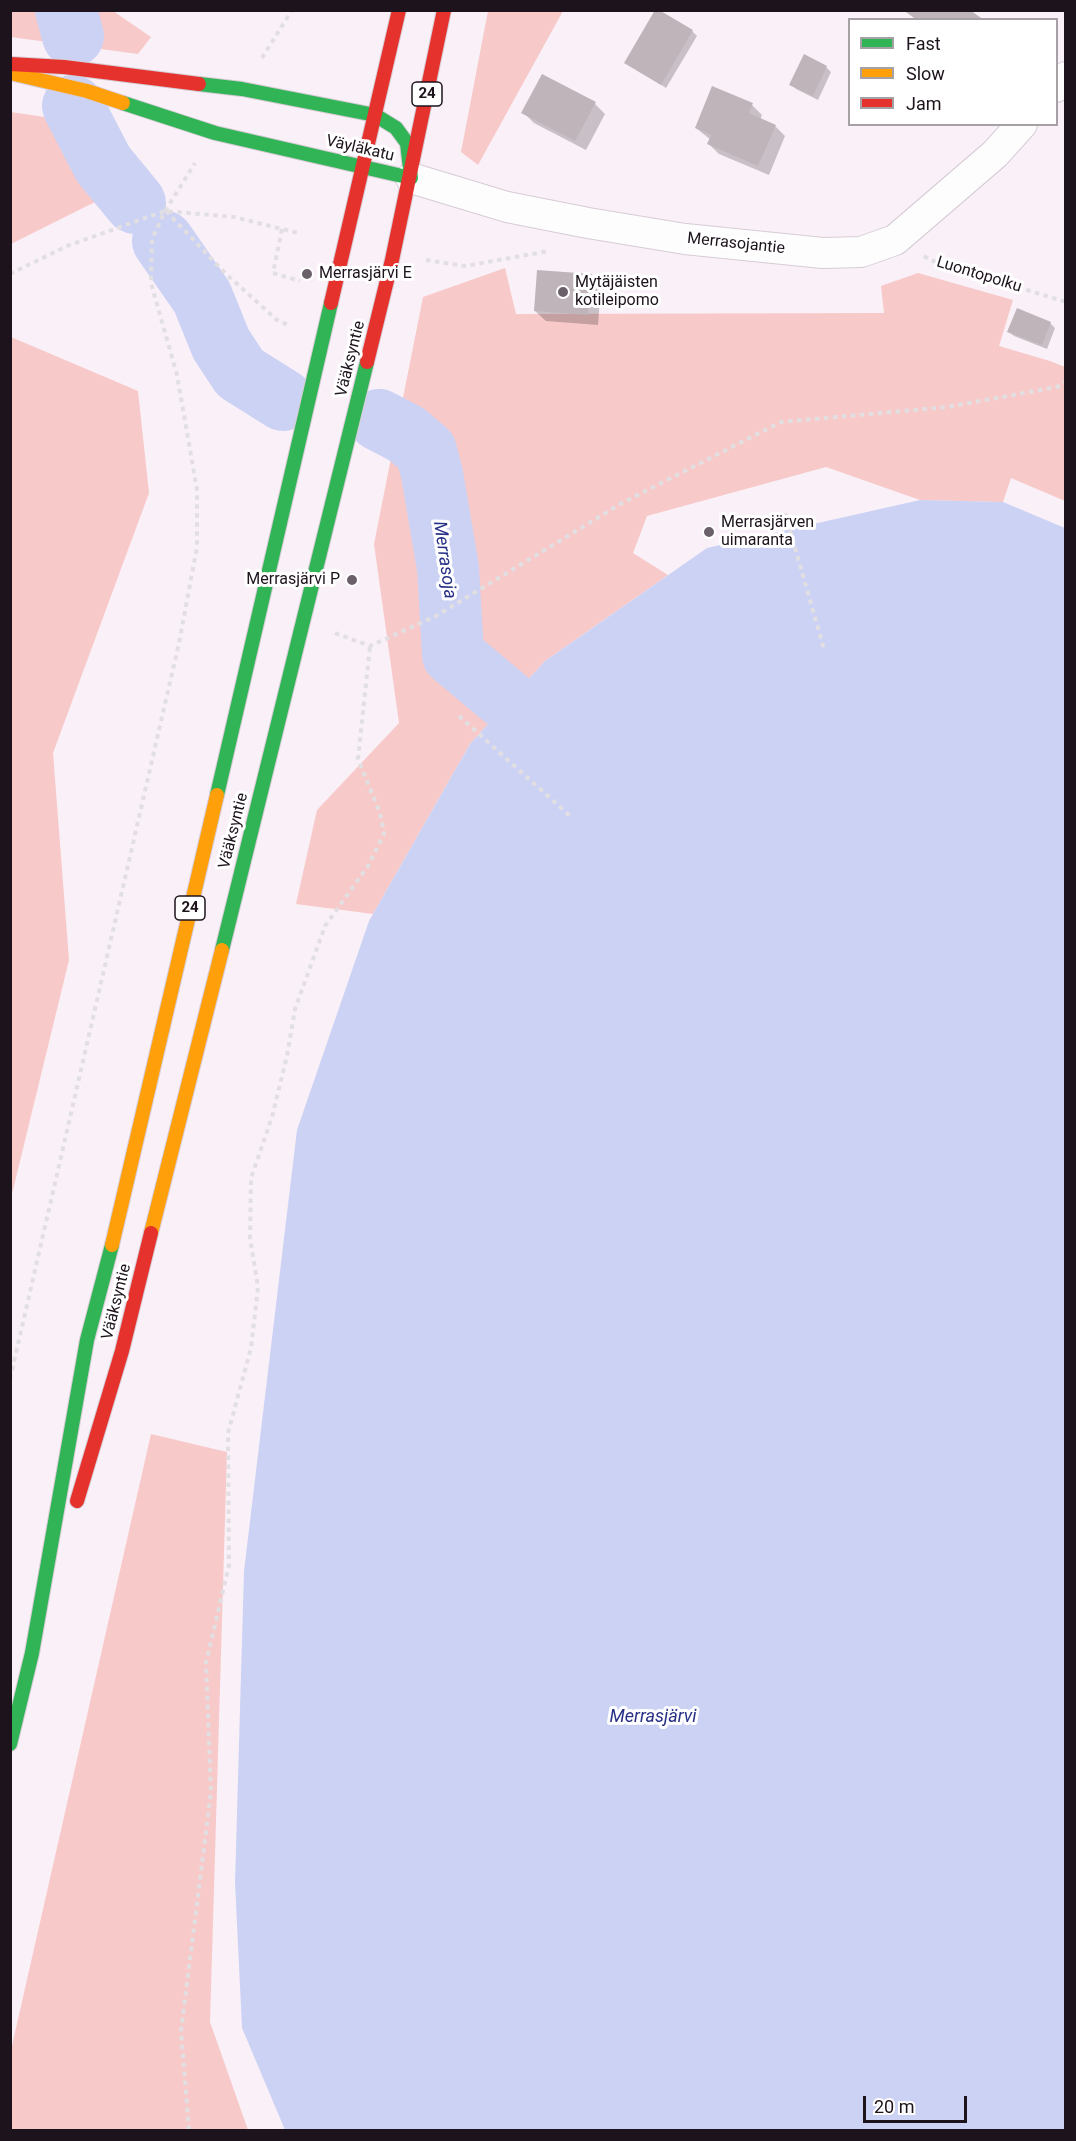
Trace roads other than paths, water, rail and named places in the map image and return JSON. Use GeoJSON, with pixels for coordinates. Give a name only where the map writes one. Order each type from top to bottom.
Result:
{"type":"FeatureCollection","features":[{"type":"Feature","properties":{"kind":"main road","name":"Vääksyntie"},"geometry":{"type":"LineString","coordinates":[[32,1653],[87,1340],[113,1241],[399,10]]}},
{"type":"Feature","properties":{"kind":"main road","name":"Vääksyntie"},"geometry":{"type":"LineString","coordinates":[[10,1744],[32,1653],[122,1351],[393,260],[444,10]]}},
{"type":"Feature","properties":{"kind":"main road","name":"Väyläkatu"},"geometry":{"type":"LineString","coordinates":[[10,64],[64,67],[243,89],[375,115],[396,128],[407,143],[411,178],[215,133],[87,92],[10,73]]}},
{"type":"Feature","properties":{"kind":"street","name":"Merrasojantie"},"geometry":{"type":"LineString","coordinates":[[411,178],[518,210],[588,223],[685,238],[823,253],[861,252],[895,240],[995,154],[1020,126]]}},
{"type":"Feature","properties":{"kind":"water","name":"Merrasjärvi"},"geometry":{"type":"Polygon","coordinates":[[[920,500],[1003,502],[1065,528],[1065,2130],[285,2130],[242,2028],[235,1882],[244,1571],[297,1130],[369,921],[470,744],[545,661],[707,548],[920,500]]]}},
{"type":"Feature","properties":{"kind":"waterway","name":"Merrasoja"},"geometry":{"type":"LineString","coordinates":[[66,10],[73,36]]}},
{"type":"Feature","properties":{"kind":"waterway","name":"Merrasoja"},"geometry":{"type":"LineString","coordinates":[[73,106],[103,164],[135,203]]}},
{"type":"Feature","properties":{"kind":"waterway","name":"Merrasoja"},"geometry":{"type":"LineString","coordinates":[[163,241],[202,297],[221,344],[240,373],[283,400]]}},
{"type":"Feature","properties":{"kind":"waterway","name":"Merrasoja"},"geometry":{"type":"LineString","coordinates":[[379,420],[406,434],[426,451],[448,568],[453,655],[508,701]]}},
{"type":"Feature","properties":{"kind":"place","name":"Merrasjärvi E"},"geometry":{"type":"Point","coordinates":[307,274]}},
{"type":"Feature","properties":{"kind":"place","name":"Mytäjäisten kotileipomo"},"geometry":{"type":"Point","coordinates":[563,292]}},
{"type":"Feature","properties":{"kind":"place","name":"Merrasjärven uimaranta"},"geometry":{"type":"Point","coordinates":[709,532]}},
{"type":"Feature","properties":{"kind":"place","name":"Merrasjärvi P"},"geometry":{"type":"Point","coordinates":[352,580]}}]}
